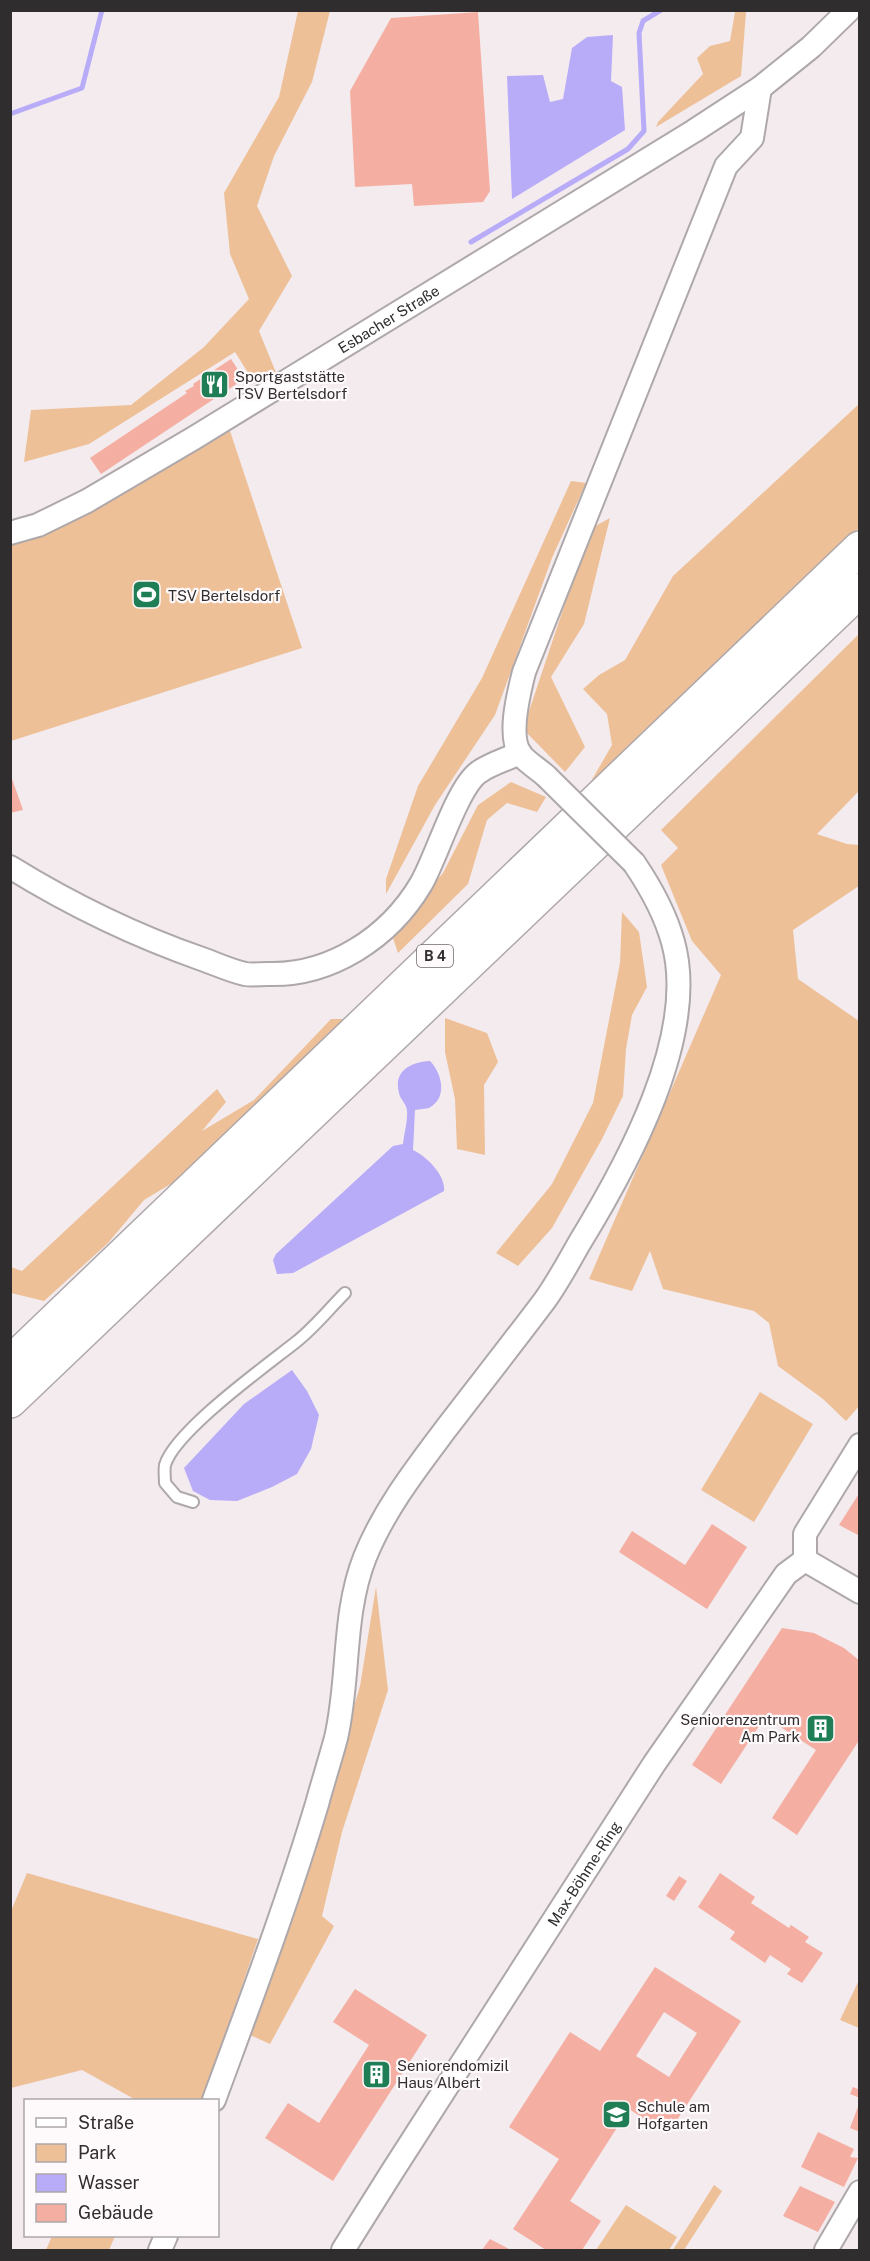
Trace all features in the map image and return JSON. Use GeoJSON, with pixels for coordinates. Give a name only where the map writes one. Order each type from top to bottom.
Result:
{"type":"FeatureCollection","features":[{"type":"Feature","properties":{"kind":"highway","name":"B 4"},"geometry":{"type":"LineString","coordinates":[[10,1363],[860,548]]}},
{"type":"Feature","properties":{"kind":"highway","name":"B 4"},"geometry":{"type":"LineString","coordinates":[[10,1401],[860,590]]}},
{"type":"Feature","properties":{"kind":"street","name":"Esbacher Straße"},"geometry":{"type":"LineString","coordinates":[[10,533],[38,525],[87,501],[194,438],[694,131],[760,88],[810,48],[849,10]]}},
{"type":"Feature","properties":{"kind":"street"},"geometry":{"type":"LineString","coordinates":[[214,2099],[295,1877],[333,1749],[341,1709],[354,1591],[378,1526],[414,1472],[547,1297],[623,1168],[639,1134],[670,1052],[676,1021],[677,978],[674,944],[654,893],[634,863],[520,753],[515,731],[515,714],[524,672],[726,166],[752,138],[760,88]]}},
{"type":"Feature","properties":{"kind":"street"},"geometry":{"type":"LineString","coordinates":[[10,867],[34,882],[156,943],[246,974],[289,975],[322,966],[350,953],[373,939],[394,920],[421,884],[464,791],[477,773],[520,753]]}},
{"type":"Feature","properties":{"kind":"street"},"geometry":{"type":"LineString","coordinates":[[860,1445],[805,1534],[805,1560],[860,1592]]}},
{"type":"Feature","properties":{"kind":"street","name":"Max-Böhme-Ring"},"geometry":{"type":"LineString","coordinates":[[343,2250],[654,1764],[786,1574],[805,1560]]}},
{"type":"Feature","properties":{"kind":"street"},"geometry":{"type":"LineString","coordinates":[[826,2250],[860,2192]]}},
{"type":"Feature","properties":{"kind":"lane"},"geometry":{"type":"LineString","coordinates":[[193,1502],[177,1497],[165,1483],[165,1465],[171,1453],[209,1413],[255,1372],[298,1341],[345,1293]]}},
{"type":"Feature","properties":{"kind":"green space"},"geometry":{"type":"Polygon","coordinates":[[[298,11],[330,11],[312,82],[274,156],[257,206],[292,276],[259,331],[277,375],[255,384],[235,352],[89,444],[24,462],[31,410],[131,405],[204,347],[249,299],[230,254],[224,193],[279,97],[298,11]]]}},
{"type":"Feature","properties":{"kind":"green space"},"geometry":{"type":"Polygon","coordinates":[[[735,12],[746,12],[741,76],[656,127],[658,122],[703,74],[697,58],[710,46],[730,41],[735,12]]]}},
{"type":"Feature","properties":{"kind":"green space"},"geometry":{"type":"Polygon","coordinates":[[[859,404],[859,528],[586,790],[612,745],[607,714],[583,689],[599,675],[625,660],[673,576],[859,404]]]}},
{"type":"Feature","properties":{"kind":"green space","name":"TSV Bertelsdorf"},"geometry":{"type":"Polygon","coordinates":[[[230,431],[302,648],[11,741],[11,541],[72,522],[230,431]]]}},
{"type":"Feature","properties":{"kind":"green space"},"geometry":{"type":"Polygon","coordinates":[[[571,481],[586,483],[552,558],[495,715],[435,805],[386,894],[386,879],[418,786],[482,678],[571,481]]]}},
{"type":"Feature","properties":{"kind":"green space"},"geometry":{"type":"Polygon","coordinates":[[[610,518],[584,624],[551,677],[585,747],[565,772],[523,729],[590,529],[610,518]]]}},
{"type":"Feature","properties":{"kind":"green space"},"geometry":{"type":"Polygon","coordinates":[[[859,634],[859,791],[817,834],[847,844],[859,845],[859,886],[793,930],[798,979],[859,1021],[860,1405],[846,1421],[823,1399],[778,1366],[769,1323],[754,1311],[663,1289],[650,1251],[632,1291],[589,1279],[721,975],[692,941],[661,865],[678,848],[661,830],[859,634]]]}},
{"type":"Feature","properties":{"kind":"green space"},"geometry":{"type":"Polygon","coordinates":[[[511,782],[546,797],[537,812],[507,803],[487,820],[468,884],[398,953],[391,932],[443,873],[478,805],[511,782]]]}},
{"type":"Feature","properties":{"kind":"green space"},"geometry":{"type":"Polygon","coordinates":[[[622,912],[639,932],[647,987],[632,1015],[626,1049],[623,1096],[602,1139],[552,1228],[518,1266],[496,1253],[552,1184],[593,1103],[620,963],[622,912]]]}},
{"type":"Feature","properties":{"kind":"green space"},"geometry":{"type":"Polygon","coordinates":[[[445,1018],[487,1033],[498,1062],[484,1085],[485,1155],[457,1149],[455,1099],[445,1052],[445,1018]]]}},
{"type":"Feature","properties":{"kind":"green space"},"geometry":{"type":"Polygon","coordinates":[[[331,1019],[346,1019],[189,1173],[144,1200],[108,1243],[44,1301],[11,1293],[11,1267],[22,1271],[217,1089],[226,1102],[202,1131],[254,1100],[331,1019]]]}},
{"type":"Feature","properties":{"kind":"green space"},"geometry":{"type":"Polygon","coordinates":[[[760,1392],[813,1424],[754,1522],[701,1490],[760,1392]]]}},
{"type":"Feature","properties":{"kind":"green space"},"geometry":{"type":"Polygon","coordinates":[[[376,1587],[388,1690],[342,1832],[322,1916],[334,1926],[270,2044],[250,2035],[295,1908],[360,1686],[376,1587]]]}},
{"type":"Feature","properties":{"kind":"green space"},"geometry":{"type":"Polygon","coordinates":[[[27,1873],[258,1939],[203,2099],[134,2099],[82,2070],[11,2088],[11,1911],[27,1873]]]}},
{"type":"Feature","properties":{"kind":"green space"},"geometry":{"type":"Polygon","coordinates":[[[859,1980],[860,2028],[840,2020],[859,1980]]]}},
{"type":"Feature","properties":{"kind":"green space"},"geometry":{"type":"Polygon","coordinates":[[[714,2185],[722,2191],[684,2250],[673,2250],[714,2185]]]}},
{"type":"Feature","properties":{"kind":"green space"},"geometry":{"type":"Polygon","coordinates":[[[626,2205],[677,2237],[669,2250],[596,2250],[626,2205]]]}},
{"type":"Feature","properties":{"kind":"green space"},"geometry":{"type":"Polygon","coordinates":[[[52,2237],[115,2237],[109,2250],[46,2250],[52,2237]]]}},
{"type":"Feature","properties":{"kind":"water"},"geometry":{"type":"Polygon","coordinates":[[[613,35],[611,81],[622,87],[625,130],[512,199],[507,76],[543,75],[550,102],[563,99],[572,48],[587,37],[613,35]]]}},
{"type":"Feature","properties":{"kind":"water"},"geometry":{"type":"Polygon","coordinates":[[[430,1061],[438,1072],[441,1092],[435,1104],[429,1108],[415,1110],[413,1150],[434,1167],[442,1179],[444,1191],[293,1273],[277,1274],[273,1260],[276,1254],[393,1146],[403,1144],[407,1110],[399,1093],[399,1078],[401,1073],[411,1066],[430,1061]]]}},
{"type":"Feature","properties":{"kind":"water"},"geometry":{"type":"Polygon","coordinates":[[[292,1370],[307,1391],[319,1415],[311,1449],[297,1474],[237,1501],[210,1500],[193,1491],[184,1468],[244,1404],[292,1370]]]}},
{"type":"Feature","properties":{"kind":"building"},"geometry":{"type":"Polygon","coordinates":[[[478,12],[490,191],[483,202],[414,206],[412,184],[355,187],[350,91],[391,18],[478,12]]]}},
{"type":"Feature","properties":{"kind":"building"},"geometry":{"type":"Polygon","coordinates":[[[231,359],[244,379],[101,474],[90,458],[187,393],[185,391],[194,386],[193,384],[231,359]]]}},
{"type":"Feature","properties":{"kind":"building"},"geometry":{"type":"Polygon","coordinates":[[[10,773],[23,810],[10,813],[10,773]]]}},
{"type":"Feature","properties":{"kind":"building"},"geometry":{"type":"Polygon","coordinates":[[[860,1492],[860,1536],[839,1525],[860,1492]]]}},
{"type":"Feature","properties":{"kind":"building"},"geometry":{"type":"Polygon","coordinates":[[[712,1524],[747,1547],[707,1609],[619,1552],[632,1531],[685,1565],[712,1524]]]}},
{"type":"Feature","properties":{"kind":"building","name":"Seniorenzentrum Am Park"},"geometry":{"type":"Polygon","coordinates":[[[782,1628],[814,1633],[844,1648],[860,1661],[860,1739],[797,1835],[772,1818],[816,1750],[765,1717],[721,1784],[692,1765],[782,1628]]]}},
{"type":"Feature","properties":{"kind":"building"},"geometry":{"type":"Polygon","coordinates":[[[720,1873],[755,1897],[751,1903],[789,1928],[791,1925],[809,1937],[805,1942],[823,1953],[802,1983],[787,1974],[791,1969],[770,1955],[765,1963],[730,1939],[735,1932],[698,1907],[720,1873]]]}},
{"type":"Feature","properties":{"kind":"building"},"geometry":{"type":"Polygon","coordinates":[[[679,1876],[687,1881],[674,1901],[666,1896],[679,1876]]]}},
{"type":"Feature","properties":{"kind":"building"},"geometry":{"type":"Polygon","coordinates":[[[655,1967],[741,2021],[668,2134],[629,2109],[570,2201],[601,2221],[582,2250],[546,2250],[513,2229],[559,2159],[509,2127],[570,2032],[600,2051],[655,1967]],[[664,2012],[636,2056],[669,2077],[697,2033],[664,2012]]]}},
{"type":"Feature","properties":{"kind":"building","name":"Seniorendomizil Haus Albert"},"geometry":{"type":"Polygon","coordinates":[[[355,1989],[427,2035],[333,2181],[265,2138],[288,2103],[319,2123],[369,2045],[333,2022],[355,1989]]]}},
{"type":"Feature","properties":{"kind":"building"},"geometry":{"type":"Polygon","coordinates":[[[853,2087],[860,2090],[860,2098],[850,2094],[853,2087]]]}},
{"type":"Feature","properties":{"kind":"building"},"geometry":{"type":"Polygon","coordinates":[[[860,2104],[860,2132],[850,2128],[860,2104]]]}},
{"type":"Feature","properties":{"kind":"building"},"geometry":{"type":"Polygon","coordinates":[[[818,2132],[854,2149],[850,2157],[858,2158],[844,2187],[801,2167],[818,2132]]]}},
{"type":"Feature","properties":{"kind":"building"},"geometry":{"type":"Polygon","coordinates":[[[800,2186],[835,2202],[818,2232],[783,2216],[800,2186]]]}},
{"type":"Feature","properties":{"kind":"building"},"geometry":{"type":"Polygon","coordinates":[[[490,2239],[511,2250],[482,2250],[490,2239]]]}},
{"type":"Feature","properties":{"kind":"waterway"},"geometry":{"type":"LineString","coordinates":[[10,114],[82,88],[102,10]]}},
{"type":"Feature","properties":{"kind":"waterway"},"geometry":{"type":"LineString","coordinates":[[471,242],[628,149],[644,131],[639,33],[643,21],[661,10]]}},
{"type":"Feature","properties":{"kind":"place","name":"Sportgaststätte TSV Bertelsdorf"},"geometry":{"type":"Point","coordinates":[214,385]}},
{"type":"Feature","properties":{"kind":"place","name":"TSV Bertelsdorf"},"geometry":{"type":"Point","coordinates":[147,595]}},
{"type":"Feature","properties":{"kind":"place","name":"Seniorenzentrum Am Park"},"geometry":{"type":"Point","coordinates":[821,1728]}},
{"type":"Feature","properties":{"kind":"place","name":"Seniorendomizil Haus Albert"},"geometry":{"type":"Point","coordinates":[376,2074]}},
{"type":"Feature","properties":{"kind":"place","name":"Schule am Hofgarten"},"geometry":{"type":"Point","coordinates":[616,2115]}}]}
